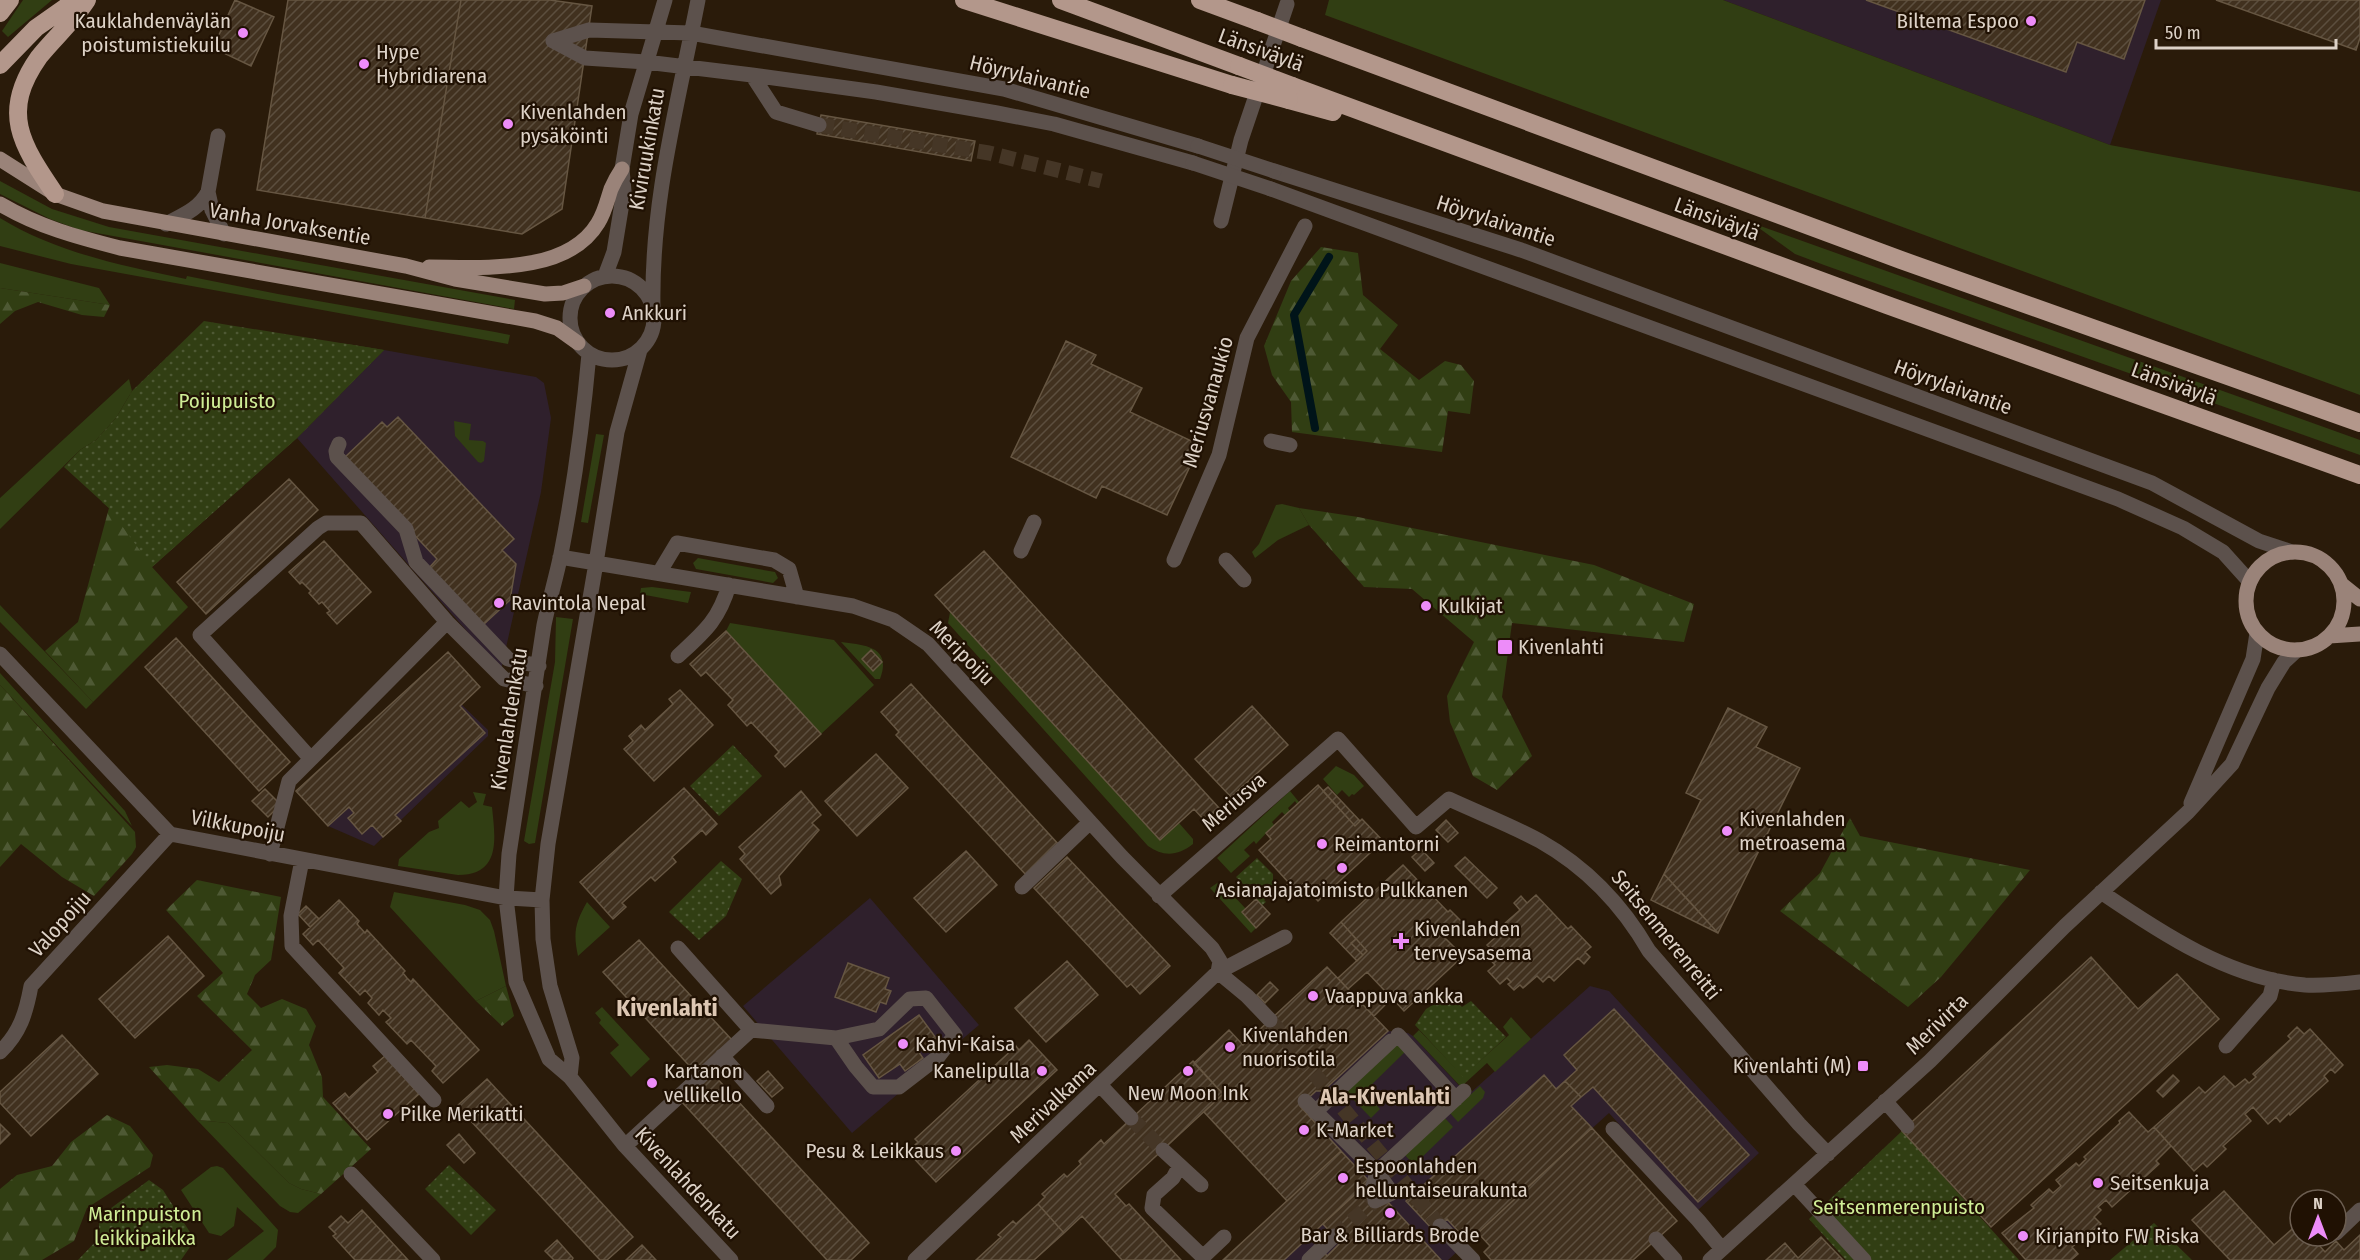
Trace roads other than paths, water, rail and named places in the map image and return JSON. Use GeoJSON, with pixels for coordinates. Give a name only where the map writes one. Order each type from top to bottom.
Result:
{"type":"FeatureCollection","features":[{"type":"Feature","properties":{"kind":"highway"},"geometry":{"type":"LineString","coordinates":[[0,13],[10,0]]}},
{"type":"Feature","properties":{"kind":"highway"},"geometry":{"type":"LineString","coordinates":[[0,65],[36,28],[76,0]]}},
{"type":"Feature","properties":{"kind":"highway"},"geometry":{"type":"LineString","coordinates":[[55,194],[20,135],[15,119],[16,104],[39,58],[87,0]]}},
{"type":"Feature","properties":{"kind":"highway"},"geometry":{"type":"LineString","coordinates":[[964,0],[1232,85],[1291,93]]}},
{"type":"Feature","properties":{"kind":"highway","name":"Länsiväylä"},"geometry":{"type":"LineString","coordinates":[[1061,0],[1239,66],[1291,93],[1448,143],[1887,305],[2360,475]]}},
{"type":"Feature","properties":{"kind":"highway","name":"Länsiväylä"},"geometry":{"type":"LineString","coordinates":[[1200,0],[1901,260],[2360,423]]}},
{"type":"Feature","properties":{"kind":"main road","name":"Vanha Jorvaksentie"},"geometry":{"type":"LineString","coordinates":[[0,159],[55,194],[103,211],[406,266],[455,279],[544,294],[584,286]]}},
{"type":"Feature","properties":{"kind":"main road"},"geometry":{"type":"LineString","coordinates":[[406,266],[508,266],[561,255],[578,246],[599,222],[611,188],[621,169]]}},
{"type":"Feature","properties":{"kind":"main road"},"geometry":{"type":"LineString","coordinates":[[0,204],[58,232],[120,248],[535,321],[557,327],[584,348]]}},
{"type":"Feature","properties":{"kind":"main road"},"geometry":{"type":"LineString","coordinates":[[2292,552],[2307,554],[2322,560],[2333,570],[2341,584],[2344,597],[2343,612],[2338,625],[2329,636],[2309,648],[2298,650],[2282,648],[2257,633],[2248,617],[2246,599],[2250,582],[2260,567],[2275,556],[2292,552]]}},
{"type":"Feature","properties":{"kind":"main road"},"geometry":{"type":"LineString","coordinates":[[2341,584],[2360,599]]}},
{"type":"Feature","properties":{"kind":"main road"},"geometry":{"type":"LineString","coordinates":[[2329,636],[2360,634]]}},
{"type":"Feature","properties":{"kind":"street","name":"Kiviruukinkatu"},"geometry":{"type":"LineString","coordinates":[[605,276],[614,252],[624,191],[621,169],[631,114],[665,0]]}},
{"type":"Feature","properties":{"kind":"street","name":"Kiviruukinkatu"},"geometry":{"type":"LineString","coordinates":[[653,307],[655,228],[670,130],[698,0]]}},
{"type":"Feature","properties":{"kind":"street"},"geometry":{"type":"LineString","coordinates":[[1221,221],[1241,140],[1287,4]]}},
{"type":"Feature","properties":{"kind":"street","name":"Höyrylaivantie"},"geometry":{"type":"LineString","coordinates":[[2250,582],[2223,552],[2183,528],[2118,499],[1271,189],[1193,163],[1054,124],[876,92],[646,62],[585,58],[553,42],[589,30],[691,33],[1004,89],[1198,147],[1521,250],[2152,483],[2259,541],[2292,552]]}},
{"type":"Feature","properties":{"kind":"street"},"geometry":{"type":"LineString","coordinates":[[752,75],[776,112],[819,125]]}},
{"type":"Feature","properties":{"kind":"street"},"geometry":{"type":"LineString","coordinates":[[166,224],[193,210],[204,200],[208,192],[218,136]]}},
{"type":"Feature","properties":{"kind":"street"},"geometry":{"type":"LineString","coordinates":[[208,192],[212,210],[224,234]]}},
{"type":"Feature","properties":{"kind":"street","name":"Meriusvanaukio"},"geometry":{"type":"LineString","coordinates":[[1174,560],[1220,455],[1247,338],[1305,226]]}},
{"type":"Feature","properties":{"kind":"street"},"geometry":{"type":"LineString","coordinates":[[605,276],[621,276],[635,282],[647,293],[653,307],[654,323],[650,338],[640,350],[621,360],[611,360],[584,348],[570,323],[575,297],[584,286],[605,276]]}},
{"type":"Feature","properties":{"kind":"street","name":"Kivenlahdenkatu"},"geometry":{"type":"LineString","coordinates":[[584,348],[581,436],[560,557],[550,595],[509,854],[506,898],[516,982],[549,1059],[570,1077],[624,1146],[732,1260]]}},
{"type":"Feature","properties":{"kind":"street"},"geometry":{"type":"LineString","coordinates":[[570,1077],[572,1058],[550,986],[543,939],[542,900],[548,844],[619,418],[640,350]]}},
{"type":"Feature","properties":{"kind":"street"},"geometry":{"type":"LineString","coordinates":[[1271,441],[1290,445]]}},
{"type":"Feature","properties":{"kind":"street"},"geometry":{"type":"LineString","coordinates":[[339,444],[336,451],[337,458],[406,529],[416,562],[508,659],[539,666]]}},
{"type":"Feature","properties":{"kind":"street"},"geometry":{"type":"LineString","coordinates":[[1021,551],[1034,522]]}},
{"type":"Feature","properties":{"kind":"street"},"geometry":{"type":"LineString","coordinates":[[310,759],[200,635],[326,523],[361,523],[447,622],[504,679],[536,686]]}},
{"type":"Feature","properties":{"kind":"street"},"geometry":{"type":"LineString","coordinates":[[659,573],[677,543],[774,560],[789,569],[797,597]]}},
{"type":"Feature","properties":{"kind":"street","name":"Meripoiju"},"geometry":{"type":"LineString","coordinates":[[560,557],[873,611],[893,620],[927,644],[1159,896],[1212,948],[1220,961],[1218,972]]}},
{"type":"Feature","properties":{"kind":"street"},"geometry":{"type":"LineString","coordinates":[[1226,560],[1244,580]]}},
{"type":"Feature","properties":{"kind":"street"},"geometry":{"type":"LineString","coordinates":[[678,656],[703,633],[719,614],[729,585]]}},
{"type":"Feature","properties":{"kind":"street"},"geometry":{"type":"LineString","coordinates":[[270,854],[289,781],[447,622]]}},
{"type":"Feature","properties":{"kind":"street","name":"Merivirta"},"geometry":{"type":"LineString","coordinates":[[2188,812],[2253,659],[2257,633]]}},
{"type":"Feature","properties":{"kind":"street","name":"Merivirta"},"geometry":{"type":"LineString","coordinates":[[1710,1260],[1930,1061],[2101,892],[2188,812],[2232,764],[2268,688],[2284,662],[2298,650]]}},
{"type":"Feature","properties":{"kind":"street","name":"Vilkkupoiju"},"geometry":{"type":"LineString","coordinates":[[0,654],[170,834],[506,898],[542,900]]}},
{"type":"Feature","properties":{"kind":"street","name":"Meriusva"},"geometry":{"type":"LineString","coordinates":[[1159,896],[1338,740]]}},
{"type":"Feature","properties":{"kind":"street","name":"Seitsenmerenreitti"},"geometry":{"type":"LineString","coordinates":[[1338,740],[1416,827],[1449,799],[1541,841],[1589,875],[1632,921],[1649,951],[1799,1124],[1828,1154]]}},
{"type":"Feature","properties":{"kind":"street"},"geometry":{"type":"LineString","coordinates":[[1022,887],[1090,822]]}},
{"type":"Feature","properties":{"kind":"street","name":"Valopoiju"},"geometry":{"type":"LineString","coordinates":[[0,1052],[13,1040],[26,1016],[31,986],[170,834]]}},
{"type":"Feature","properties":{"kind":"street"},"geometry":{"type":"LineString","coordinates":[[302,860],[291,916],[292,946],[434,1100]]}},
{"type":"Feature","properties":{"kind":"street"},"geometry":{"type":"LineString","coordinates":[[2101,892],[2188,947],[2236,968],[2274,980],[2306,985],[2360,982]]}},
{"type":"Feature","properties":{"kind":"street","name":"Merivalkama"},"geometry":{"type":"LineString","coordinates":[[915,1260],[1101,1086],[1218,972],[1285,937]]}},
{"type":"Feature","properties":{"kind":"street"},"geometry":{"type":"LineString","coordinates":[[678,948],[751,1030],[836,1038],[879,1029],[910,999],[926,999],[955,1035],[938,1057],[899,1087],[873,1087],[836,1038]]}},
{"type":"Feature","properties":{"kind":"street"},"geometry":{"type":"LineString","coordinates":[[1218,972],[1247,996],[1270,1020]]}},
{"type":"Feature","properties":{"kind":"street"},"geometry":{"type":"LineString","coordinates":[[2226,1046],[2270,996],[2274,980]]}},
{"type":"Feature","properties":{"kind":"street"},"geometry":{"type":"LineString","coordinates":[[624,1146],[751,1030]]}},
{"type":"Feature","properties":{"kind":"street"},"geometry":{"type":"LineString","coordinates":[[1377,1172],[1373,1186],[1375,1201],[1392,1193],[1377,1172],[1310,1107],[1394,1038],[1460,1095],[1377,1172]]}},
{"type":"Feature","properties":{"kind":"street"},"geometry":{"type":"LineString","coordinates":[[722,1056],[767,1106]]}},
{"type":"Feature","properties":{"kind":"street"},"geometry":{"type":"LineString","coordinates":[[1101,1086],[1131,1118]]}},
{"type":"Feature","properties":{"kind":"street"},"geometry":{"type":"LineString","coordinates":[[1885,1101],[1907,1126]]}},
{"type":"Feature","properties":{"kind":"street"},"geometry":{"type":"LineString","coordinates":[[1613,1129],[1722,1249]]}},
{"type":"Feature","properties":{"kind":"street"},"geometry":{"type":"LineString","coordinates":[[1162,1150],[1202,1185]]}},
{"type":"Feature","properties":{"kind":"street"},"geometry":{"type":"LineString","coordinates":[[1179,1167],[1173,1178],[1154,1195],[1152,1208],[1203,1257],[1224,1237]]}},
{"type":"Feature","properties":{"kind":"street"},"geometry":{"type":"LineString","coordinates":[[351,1174],[433,1260]]}},
{"type":"Feature","properties":{"kind":"street"},"geometry":{"type":"LineString","coordinates":[[1794,1184],[1864,1260]]}},
{"type":"Feature","properties":{"kind":"street"},"geometry":{"type":"LineString","coordinates":[[2348,1222],[2360,1210]]}},
{"type":"Feature","properties":{"kind":"street"},"geometry":{"type":"LineString","coordinates":[[1440,1226],[1473,1260]]}},
{"type":"Feature","properties":{"kind":"street"},"geometry":{"type":"LineString","coordinates":[[1309,1260],[1334,1236]]}},
{"type":"Feature","properties":{"kind":"street"},"geometry":{"type":"LineString","coordinates":[[1656,1239],[1675,1260]]}},
{"type":"Feature","properties":{"kind":"waterway"},"geometry":{"type":"LineString","coordinates":[[1315,428],[1294,315],[1329,257]]}},
{"type":"Feature","properties":{"kind":"tunnel"},"geometry":{"type":"LineString","coordinates":[[819,125],[989,153],[1101,181]]}},
{"type":"Feature","properties":{"kind":"tunnel"},"geometry":{"type":"LineString","coordinates":[[1270,1020],[1440,1226]]}},
{"type":"Feature","properties":{"kind":"tunnel"},"geometry":{"type":"LineString","coordinates":[[1131,1118],[1163,1150]]}},
{"type":"Feature","properties":{"kind":"tunnel"},"geometry":{"type":"LineString","coordinates":[[1334,1236],[1375,1201]]}},
{"type":"Feature","properties":{"kind":"place","name":"Biltema Espoo"},"geometry":{"type":"Point","coordinates":[2031,21]}},
{"type":"Feature","properties":{"kind":"place","name":"Kauklahdenväylän poistumistiekuilu"},"geometry":{"type":"Point","coordinates":[243,33]}},
{"type":"Feature","properties":{"kind":"place","name":"Hype Hybridiarena"},"geometry":{"type":"Point","coordinates":[364,64]}},
{"type":"Feature","properties":{"kind":"place","name":"Kivenlahden pysäköinti"},"geometry":{"type":"Point","coordinates":[508,124]}},
{"type":"Feature","properties":{"kind":"place","name":"Ankkuri"},"geometry":{"type":"Point","coordinates":[610,313]}},
{"type":"Feature","properties":{"kind":"place","name":"Ravintola Nepal"},"geometry":{"type":"Point","coordinates":[499,603]}},
{"type":"Feature","properties":{"kind":"place","name":"Kulkijat"},"geometry":{"type":"Point","coordinates":[1426,606]}},
{"type":"Feature","properties":{"kind":"place","name":"Kivenlahti"},"geometry":{"type":"Point","coordinates":[1505,647]}},
{"type":"Feature","properties":{"kind":"place","name":"Kivenlahden metroasema"},"geometry":{"type":"Point","coordinates":[1727,831]}},
{"type":"Feature","properties":{"kind":"place","name":"Reimantorni"},"geometry":{"type":"Point","coordinates":[1322,844]}},
{"type":"Feature","properties":{"kind":"place","name":"Asianajajatoimisto Pulkkanen"},"geometry":{"type":"Point","coordinates":[1342,868]}},
{"type":"Feature","properties":{"kind":"place","name":"Kivenlahden terveysasema"},"geometry":{"type":"Point","coordinates":[1401,941]}},
{"type":"Feature","properties":{"kind":"place","name":"Vaappuva ankka"},"geometry":{"type":"Point","coordinates":[1313,996]}},
{"type":"Feature","properties":{"kind":"place","name":"Kahvi-Kaisa"},"geometry":{"type":"Point","coordinates":[903,1044]}},
{"type":"Feature","properties":{"kind":"place","name":"Kivenlahden nuorisotila"},"geometry":{"type":"Point","coordinates":[1230,1047]}},
{"type":"Feature","properties":{"kind":"place","name":"Kivenlahti (M)"},"geometry":{"type":"Point","coordinates":[1863,1066]}},
{"type":"Feature","properties":{"kind":"place","name":"Kanelipulla"},"geometry":{"type":"Point","coordinates":[1042,1071]}},
{"type":"Feature","properties":{"kind":"place","name":"New Moon Ink"},"geometry":{"type":"Point","coordinates":[1188,1071]}},
{"type":"Feature","properties":{"kind":"place","name":"Kartanon vellikello"},"geometry":{"type":"Point","coordinates":[652,1083]}},
{"type":"Feature","properties":{"kind":"place","name":"Pilke Merikatti"},"geometry":{"type":"Point","coordinates":[388,1114]}},
{"type":"Feature","properties":{"kind":"place","name":"K-Market"},"geometry":{"type":"Point","coordinates":[1304,1130]}},
{"type":"Feature","properties":{"kind":"place","name":"Pesu & Leikkaus"},"geometry":{"type":"Point","coordinates":[956,1151]}},
{"type":"Feature","properties":{"kind":"place","name":"Espoonlahden helluntaiseurakunta"},"geometry":{"type":"Point","coordinates":[1343,1178]}},
{"type":"Feature","properties":{"kind":"place","name":"Seitsenkuja"},"geometry":{"type":"Point","coordinates":[2098,1183]}},
{"type":"Feature","properties":{"kind":"place","name":"Bar & Billiards Brode"},"geometry":{"type":"Point","coordinates":[1390,1213]}},
{"type":"Feature","properties":{"kind":"place","name":"Kirjanpito FW Riska"},"geometry":{"type":"Point","coordinates":[2023,1236]}},
{"type":"Feature","properties":{"kind":"district","name":"Kivenlahti"},"geometry":{"type":"Point","coordinates":[667,1008]}},
{"type":"Feature","properties":{"kind":"district","name":"Ala-Kivenlahti"},"geometry":{"type":"Point","coordinates":[1385,1096]}},
{"type":"Feature","properties":{"kind":"park label","name":"Poijupuisto"},"geometry":{"type":"Point","coordinates":[227,401]}},
{"type":"Feature","properties":{"kind":"park label","name":"Seitsenmerenpuisto"},"geometry":{"type":"Point","coordinates":[1899,1207]}},
{"type":"Feature","properties":{"kind":"park label","name":"Marinpuiston leikkipaikka"},"geometry":{"type":"Point","coordinates":[145,1226]}}]}
